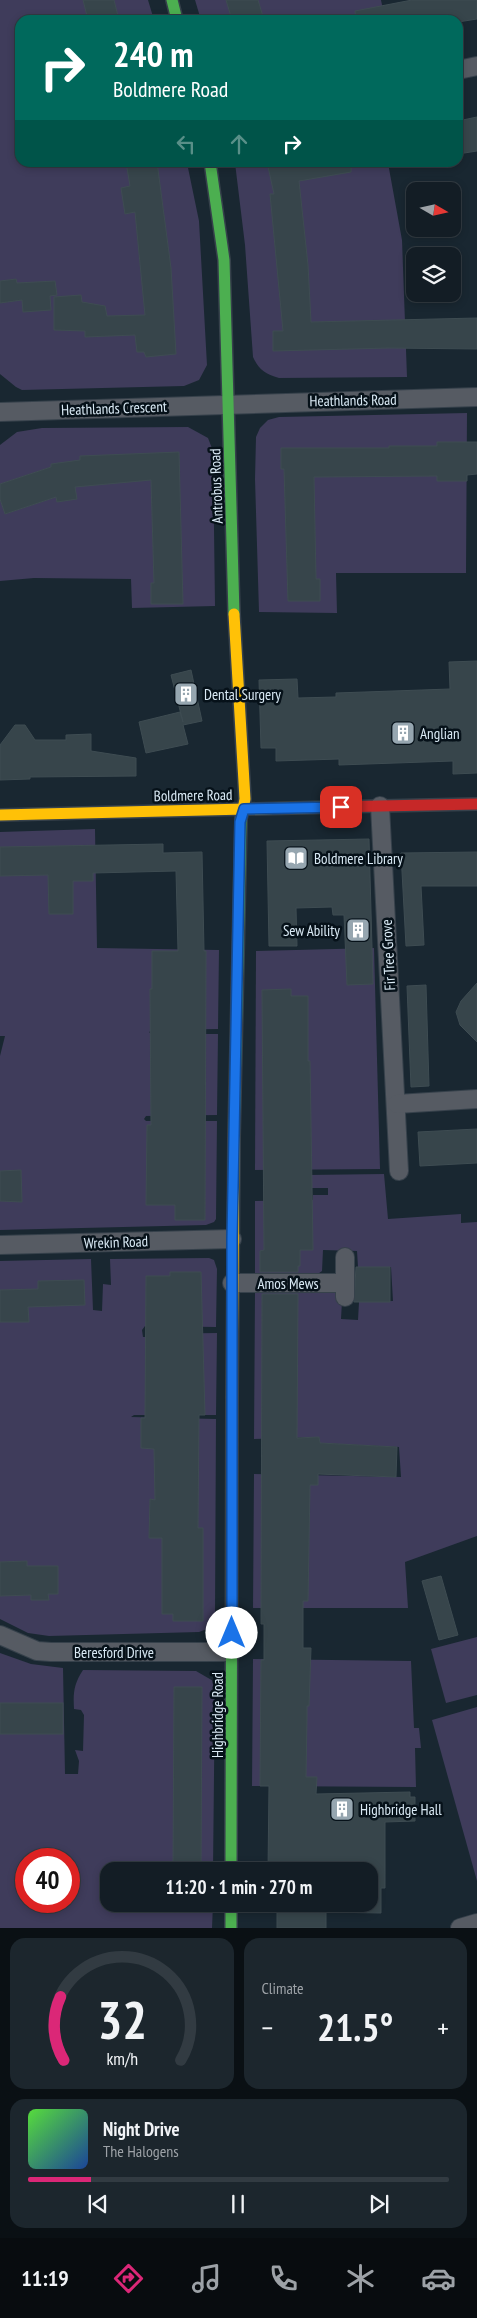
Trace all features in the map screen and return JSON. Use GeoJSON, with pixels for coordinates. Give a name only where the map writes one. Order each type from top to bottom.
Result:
{"type":"FeatureCollection","features":[{"type":"Feature","properties":{"kind":"street"},"geometry":{"type":"LineString","coordinates":[[172,0],[176,15]]}},
{"type":"Feature","properties":{"kind":"street"},"geometry":{"type":"LineString","coordinates":[[463,69],[477,66]]}},
{"type":"Feature","properties":{"kind":"street","name":"Antrobus Road"},"geometry":{"type":"LineString","coordinates":[[211,167],[224,260],[236,665],[245,799],[244,809]]}},
{"type":"Feature","properties":{"kind":"street","name":"Heathlands Road"},"geometry":{"type":"LineString","coordinates":[[229,404],[477,397]]}},
{"type":"Feature","properties":{"kind":"street","name":"Heathlands Crescent"},"geometry":{"type":"LineString","coordinates":[[0,412],[229,404]]}},
{"type":"Feature","properties":{"kind":"street","name":"Boldmere Road"},"geometry":{"type":"LineString","coordinates":[[0,815],[477,804]]}},
{"type":"Feature","properties":{"kind":"street","name":"Fir Tree Grove"},"geometry":{"type":"LineString","coordinates":[[380,806],[399,1171]]}},
{"type":"Feature","properties":{"kind":"street","name":"Highbridge Road"},"geometry":{"type":"LineString","coordinates":[[232,1862],[232,1239],[240,822],[244,809]]}},
{"type":"Feature","properties":{"kind":"street"},"geometry":{"type":"LineString","coordinates":[[397,1104],[477,1099]]}},
{"type":"Feature","properties":{"kind":"street","name":"Wrekin Road"},"geometry":{"type":"LineString","coordinates":[[0,1246],[232,1239]]}},
{"type":"Feature","properties":{"kind":"street","name":"Amos Mews"},"geometry":{"type":"LineString","coordinates":[[232,1283],[345,1290],[345,1257]]}},
{"type":"Feature","properties":{"kind":"street","name":"Beresford Drive"},"geometry":{"type":"LineString","coordinates":[[0,1635],[37,1651],[232,1652]]}},
{"type":"Feature","properties":{"kind":"street"},"geometry":{"type":"LineString","coordinates":[[232,1912],[232,1928]]}},
{"type":"Feature","properties":{"kind":"street"},"geometry":{"type":"LineString","coordinates":[[460,1928],[477,1923]]}},
{"type":"Feature","properties":{"kind":"shaded area"},"geometry":{"type":"Polygon","coordinates":[[[0,0],[148,0],[152,15],[15,15],[15,167],[188,167],[199,221],[207,365],[199,380],[184,386],[22,390],[0,374],[0,0]]]}},
{"type":"Feature","properties":{"kind":"shaded area"},"geometry":{"type":"Polygon","coordinates":[[[195,0],[381,0],[384,15],[200,15],[195,0]]]}},
{"type":"Feature","properties":{"kind":"shaded area"},"geometry":{"type":"Polygon","coordinates":[[[235,167],[389,167],[402,240],[407,377],[279,378],[266,373],[260,368],[253,357],[245,245],[235,167]]]}},
{"type":"Feature","properties":{"kind":"shaded area"},"geometry":{"type":"Polygon","coordinates":[[[467,413],[466,573],[336,573],[337,613],[259,612],[255,479],[256,437],[260,428],[268,420],[279,417],[467,413]]]}},
{"type":"Feature","properties":{"kind":"shaded area"},"geometry":{"type":"Polygon","coordinates":[[[188,427],[208,438],[213,451],[215,606],[132,608],[131,579],[34,578],[0,581],[0,445],[17,432],[42,428],[188,427]]]}},
{"type":"Feature","properties":{"kind":"shaded area"},"geometry":{"type":"Polygon","coordinates":[[[95,829],[97,948],[219,950],[218,1029],[153,1030],[149,1032],[151,1034],[218,1034],[217,1115],[146,1116],[144,1119],[146,1121],[217,1121],[216,1219],[214,1222],[206,1225],[0,1230],[0,1056],[5,1036],[0,1036],[0,832],[95,829]]]}},
{"type":"Feature","properties":{"kind":"shaded area"},"geometry":{"type":"Polygon","coordinates":[[[374,948],[380,1169],[255,1170],[256,951],[374,948]]]}},
{"type":"Feature","properties":{"kind":"shaded area"},"geometry":{"type":"Polygon","coordinates":[[[384,1174],[388,1219],[461,1214],[461,1223],[477,1222],[477,1536],[405,1562],[408,1608],[253,1608],[254,1474],[401,1477],[399,1447],[320,1443],[319,1437],[254,1439],[255,1291],[334,1290],[342,1301],[341,1319],[358,1320],[359,1302],[393,1301],[391,1267],[358,1267],[357,1251],[323,1250],[322,1271],[312,1278],[255,1276],[255,1201],[313,1200],[313,1195],[328,1195],[328,1188],[307,1188],[307,1175],[384,1174]]]}},
{"type":"Feature","properties":{"kind":"shaded area"},"geometry":{"type":"Polygon","coordinates":[[[209,1258],[214,1260],[217,1269],[216,1327],[145,1326],[142,1330],[143,1337],[146,1337],[146,1334],[217,1333],[216,1415],[134,1415],[131,1417],[216,1419],[215,1619],[207,1629],[199,1632],[49,1636],[28,1633],[0,1619],[0,1261],[91,1259],[93,1310],[102,1311],[103,1284],[111,1285],[110,1259],[209,1258]]]}},
{"type":"Feature","properties":{"kind":"shaded area"},"geometry":{"type":"Polygon","coordinates":[[[477,1637],[477,1695],[446,1703],[431,1649],[477,1637]]]}},
{"type":"Feature","properties":{"kind":"shaded area"},"geometry":{"type":"Polygon","coordinates":[[[0,1653],[31,1664],[63,1668],[65,1774],[78,1774],[79,1761],[75,1750],[83,1751],[84,1715],[81,1710],[74,1709],[74,1698],[76,1684],[83,1670],[196,1671],[215,1682],[213,1862],[100,1862],[100,1912],[213,1912],[212,1928],[0,1928],[0,1653]]]}},
{"type":"Feature","properties":{"kind":"shaded area"},"geometry":{"type":"Polygon","coordinates":[[[253,1659],[411,1661],[414,1728],[419,1728],[421,1748],[415,1748],[416,1787],[252,1786],[253,1659]]]}},
{"type":"Feature","properties":{"kind":"shaded area"},"geometry":{"type":"Polygon","coordinates":[[[477,1707],[477,1881],[432,1720],[477,1707]]]}},
{"type":"Feature","properties":{"kind":"building"},"geometry":{"type":"Polygon","coordinates":[[[83,0],[114,0],[118,15],[87,15],[83,0]]]}},
{"type":"Feature","properties":{"kind":"building"},"geometry":{"type":"Polygon","coordinates":[[[226,0],[258,0],[262,15],[230,15],[226,0]]]}},
{"type":"Feature","properties":{"kind":"building"},"geometry":{"type":"Polygon","coordinates":[[[412,0],[477,0],[477,19],[463,21],[463,15],[355,15],[355,11],[412,0]]]}},
{"type":"Feature","properties":{"kind":"building"},"geometry":{"type":"Polygon","coordinates":[[[477,117],[477,151],[463,153],[463,120],[477,117]]]}},
{"type":"Feature","properties":{"kind":"building"},"geometry":{"type":"Polygon","coordinates":[[[127,167],[158,167],[171,268],[176,354],[146,357],[144,352],[137,352],[135,335],[85,337],[85,331],[54,330],[54,297],[81,295],[82,302],[105,306],[107,316],[145,315],[135,212],[125,214],[121,188],[130,186],[127,167]]]}},
{"type":"Feature","properties":{"kind":"building"},"geometry":{"type":"Polygon","coordinates":[[[268,167],[351,167],[351,172],[299,181],[308,265],[311,322],[477,318],[477,349],[389,348],[273,351],[273,331],[283,331],[270,194],[274,194],[268,167]]]}},
{"type":"Feature","properties":{"kind":"building"},"geometry":{"type":"Polygon","coordinates":[[[16,279],[17,283],[55,281],[57,295],[50,296],[51,310],[23,312],[22,300],[0,303],[0,281],[16,279]]]}},
{"type":"Feature","properties":{"kind":"building"},"geometry":{"type":"Polygon","coordinates":[[[437,442],[477,442],[477,474],[467,475],[467,481],[437,481],[437,476],[314,477],[316,579],[320,579],[320,601],[288,601],[284,469],[281,469],[281,448],[389,448],[389,446],[437,446],[437,442]]]}},
{"type":"Feature","properties":{"kind":"building"},"geometry":{"type":"Polygon","coordinates":[[[179,452],[183,604],[151,604],[151,583],[154,583],[151,480],[75,487],[77,499],[57,502],[56,497],[5,514],[0,499],[0,484],[51,467],[51,464],[80,460],[80,456],[179,452]]]}},
{"type":"Feature","properties":{"kind":"building"},"geometry":{"type":"Polygon","coordinates":[[[477,661],[477,773],[453,774],[453,761],[339,765],[339,759],[276,761],[276,748],[261,748],[259,680],[297,679],[298,698],[336,697],[336,693],[450,689],[449,662],[477,661]]]}},
{"type":"Feature","properties":{"kind":"building"},"geometry":{"type":"Polygon","coordinates":[[[191,670],[202,721],[183,725],[188,744],[146,753],[139,722],[180,712],[183,722],[171,675],[191,670]]]}},
{"type":"Feature","properties":{"kind":"building"},"geometry":{"type":"Polygon","coordinates":[[[15,725],[25,725],[35,740],[66,740],[66,735],[91,734],[91,751],[136,758],[136,776],[30,777],[30,779],[0,780],[0,745],[15,725]]]}},
{"type":"Feature","properties":{"kind":"building"},"geometry":{"type":"Polygon","coordinates":[[[369,839],[373,984],[347,985],[344,915],[333,915],[332,907],[296,908],[297,946],[269,946],[267,841],[369,839]]]}},
{"type":"Feature","properties":{"kind":"building"},"geometry":{"type":"Polygon","coordinates":[[[163,844],[163,853],[202,852],[204,951],[206,951],[205,1220],[175,1220],[175,1205],[146,1205],[147,1125],[151,1125],[150,989],[152,989],[152,951],[178,951],[176,871],[93,873],[93,881],[73,881],[73,914],[49,914],[48,875],[0,876],[0,847],[163,844]]]}},
{"type":"Feature","properties":{"kind":"building"},"geometry":{"type":"Polygon","coordinates":[[[477,852],[477,886],[421,886],[424,945],[406,946],[401,853],[477,852]]]}},
{"type":"Feature","properties":{"kind":"building"},"geometry":{"type":"Polygon","coordinates":[[[477,983],[477,1042],[460,1025],[456,1012],[461,1001],[477,983]]]}},
{"type":"Feature","properties":{"kind":"building"},"geometry":{"type":"Polygon","coordinates":[[[426,985],[429,1086],[411,1087],[407,986],[426,985]]]}},
{"type":"Feature","properties":{"kind":"building"},"geometry":{"type":"Polygon","coordinates":[[[291,989],[291,996],[308,996],[313,1250],[300,1250],[298,1272],[260,1272],[260,1251],[264,1250],[262,990],[291,989]]]}},
{"type":"Feature","properties":{"kind":"building"},"geometry":{"type":"Polygon","coordinates":[[[477,1129],[477,1163],[420,1166],[418,1132],[477,1129]]]}},
{"type":"Feature","properties":{"kind":"building"},"geometry":{"type":"Polygon","coordinates":[[[21,1170],[22,1202],[0,1201],[0,1171],[21,1170]]]}},
{"type":"Feature","properties":{"kind":"building"},"geometry":{"type":"Polygon","coordinates":[[[356,1267],[390,1267],[390,1302],[354,1302],[356,1267]]]}},
{"type":"Feature","properties":{"kind":"building"},"geometry":{"type":"Polygon","coordinates":[[[170,1272],[201,1272],[205,1415],[199,1415],[198,1528],[203,1528],[203,1621],[173,1621],[173,1614],[162,1614],[162,1538],[149,1538],[150,1499],[155,1500],[154,1449],[141,1448],[141,1418],[145,1418],[146,1276],[170,1276],[170,1272]]]}},
{"type":"Feature","properties":{"kind":"building"},"geometry":{"type":"Polygon","coordinates":[[[84,1280],[85,1305],[28,1307],[29,1322],[0,1322],[0,1290],[38,1289],[38,1281],[84,1280]]]}},
{"type":"Feature","properties":{"kind":"building"},"geometry":{"type":"Polygon","coordinates":[[[262,1294],[298,1294],[297,1438],[319,1437],[320,1443],[397,1447],[396,1477],[318,1474],[318,1485],[310,1485],[308,1601],[303,1601],[303,1648],[311,1648],[309,1706],[307,1706],[306,1777],[317,1777],[316,1794],[410,1792],[410,1797],[415,1797],[415,1821],[385,1822],[385,1888],[381,1888],[381,1913],[326,1912],[378,1912],[378,1862],[268,1862],[269,1786],[260,1786],[261,1660],[264,1660],[264,1624],[261,1624],[262,1294]]]}},
{"type":"Feature","properties":{"kind":"building"},"geometry":{"type":"Polygon","coordinates":[[[27,1561],[27,1566],[58,1566],[58,1594],[48,1594],[49,1600],[31,1600],[31,1595],[0,1596],[0,1562],[27,1561]]]}},
{"type":"Feature","properties":{"kind":"building"},"geometry":{"type":"Polygon","coordinates":[[[441,1576],[458,1635],[439,1640],[422,1581],[441,1576]]]}},
{"type":"Feature","properties":{"kind":"building"},"geometry":{"type":"Polygon","coordinates":[[[174,1687],[202,1687],[201,1862],[173,1862],[174,1687]]]}},
{"type":"Feature","properties":{"kind":"building"},"geometry":{"type":"Polygon","coordinates":[[[0,1703],[63,1703],[63,1734],[0,1734],[0,1703]]]}},
{"type":"Feature","properties":{"kind":"building"},"geometry":{"type":"Polygon","coordinates":[[[277,1912],[326,1912],[326,1928],[277,1928],[277,1912]]]}},
{"type":"Feature","properties":{"kind":"traffic: fast"},"geometry":{"type":"LineString","coordinates":[[172,0],[176,15]]}},
{"type":"Feature","properties":{"kind":"traffic: fast"},"geometry":{"type":"LineString","coordinates":[[211,167],[224,260],[234,614]]}},
{"type":"Feature","properties":{"kind":"traffic: fast"},"geometry":{"type":"LineString","coordinates":[[234,1138],[241,819]]}},
{"type":"Feature","properties":{"kind":"traffic: fast"},"geometry":{"type":"LineString","coordinates":[[231,1862],[232,1397]]}},
{"type":"Feature","properties":{"kind":"traffic: fast"},"geometry":{"type":"LineString","coordinates":[[231,1912],[231,1928]]}},
{"type":"Feature","properties":{"kind":"traffic: slow"},"geometry":{"type":"LineString","coordinates":[[234,614],[245,799],[241,819]]}},
{"type":"Feature","properties":{"kind":"traffic: slow"},"geometry":{"type":"LineString","coordinates":[[0,815],[332,807]]}},
{"type":"Feature","properties":{"kind":"traffic: slow"},"geometry":{"type":"LineString","coordinates":[[232,1397],[234,1138]]}},
{"type":"Feature","properties":{"kind":"traffic: jam"},"geometry":{"type":"LineString","coordinates":[[332,807],[477,804]]}},
{"type":"Feature","properties":{"kind":"place","name":"Dental Surgery"},"geometry":{"type":"Point","coordinates":[186,694]}},
{"type":"Feature","properties":{"kind":"place","name":"Anglian"},"geometry":{"type":"Point","coordinates":[403,733]}},
{"type":"Feature","properties":{"kind":"place","name":"Boldmere Library"},"geometry":{"type":"Point","coordinates":[296,858]}},
{"type":"Feature","properties":{"kind":"place","name":"Sew Ability"},"geometry":{"type":"Point","coordinates":[358,930]}},
{"type":"Feature","properties":{"kind":"place","name":"Highbridge Hall"},"geometry":{"type":"Point","coordinates":[342,1809]}},
{"type":"Feature","properties":{"kind":"route"},"geometry":{"type":"LineString","coordinates":[[232,1633],[232,1239],[242,836],[240,822],[244,809],[341,807]]}}]}
